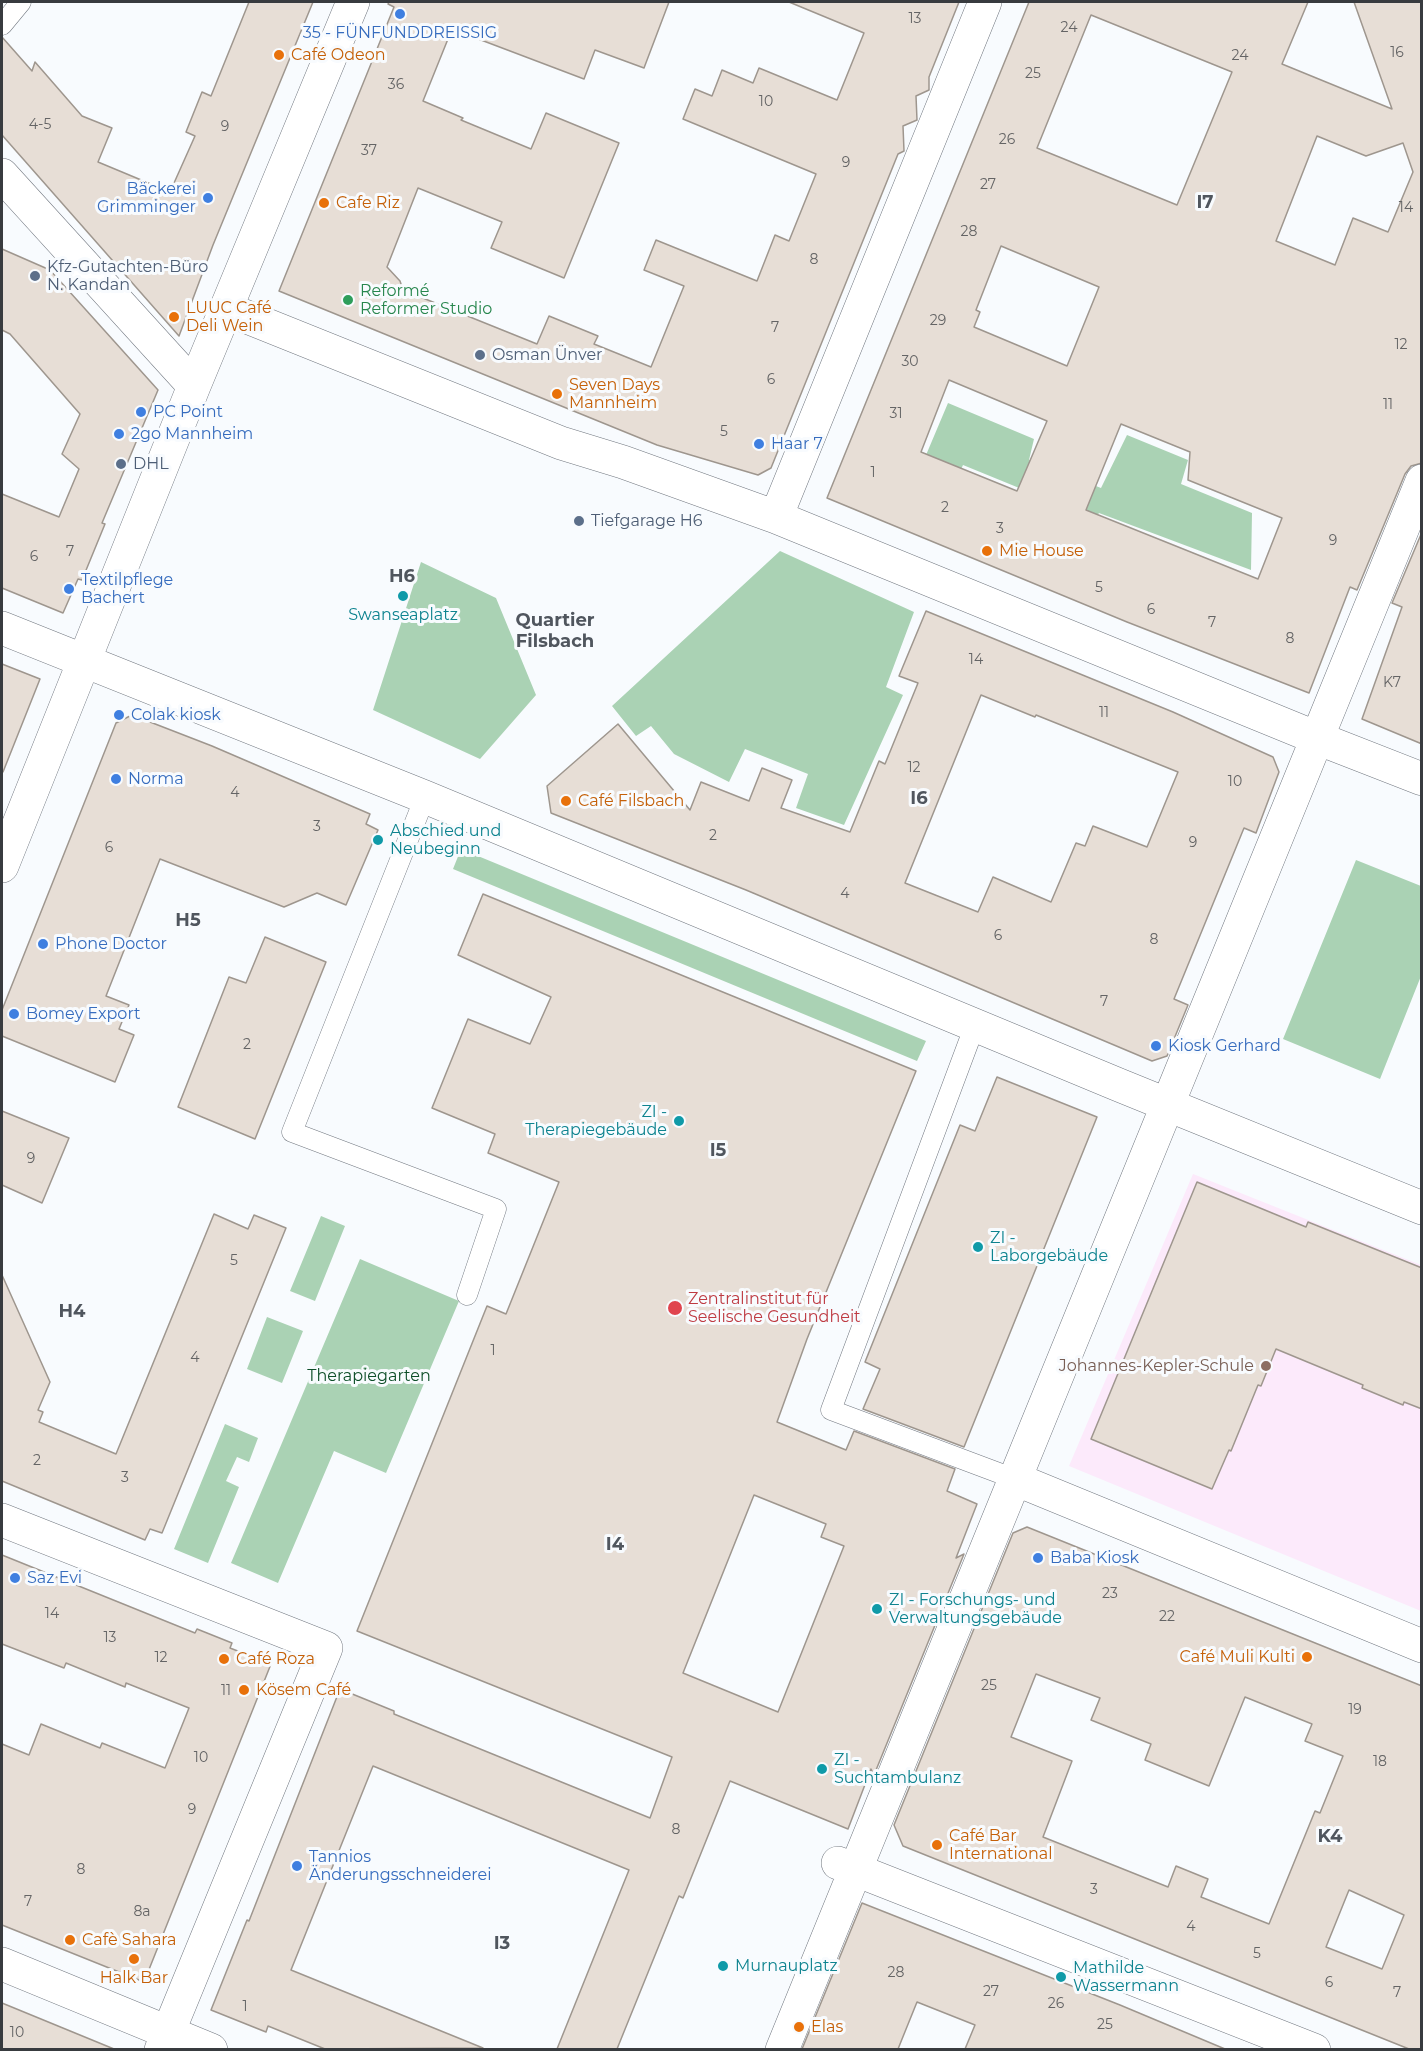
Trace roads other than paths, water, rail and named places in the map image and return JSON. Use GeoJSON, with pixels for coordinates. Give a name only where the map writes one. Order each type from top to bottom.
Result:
{"type":"FeatureCollection","features":[{"type":"Feature","properties":{"kind":"street"},"geometry":{"type":"LineString","coordinates":[[2,866],[82,661],[353,2]]}},
{"type":"Feature","properties":{"kind":"street"},"geometry":{"type":"LineString","coordinates":[[776,517],[986,2]]}},
{"type":"Feature","properties":{"kind":"street"},"geometry":{"type":"LineString","coordinates":[[2,175],[194,386]]}},
{"type":"Feature","properties":{"kind":"street"},"geometry":{"type":"LineString","coordinates":[[227,309],[561,442],[776,517],[1422,779]]}},
{"type":"Feature","properties":{"kind":"street"},"geometry":{"type":"LineString","coordinates":[[782,2049],[847,1867],[1015,1479],[1422,481]]}},
{"type":"Feature","properties":{"kind":"street"},"geometry":{"type":"LineString","coordinates":[[2,628],[425,797],[1167,1105],[1422,1208]]}},
{"type":"Feature","properties":{"kind":"street"},"geometry":{"type":"LineString","coordinates":[[1015,1479],[1422,1646]]}},
{"type":"Feature","properties":{"kind":"street"},"geometry":{"type":"LineString","coordinates":[[2,1520],[326,1648],[164,2041]]}},
{"type":"Feature","properties":{"kind":"street"},"geometry":{"type":"LineString","coordinates":[[847,1867],[1314,2049]]}},
{"type":"Feature","properties":{"kind":"street"},"geometry":{"type":"LineString","coordinates":[[2,1964],[164,2041],[211,2049]]}},
{"type":"Feature","properties":{"kind":"lane"},"geometry":{"type":"LineString","coordinates":[[2,25],[21,2]]}},
{"type":"Feature","properties":{"kind":"lane"},"geometry":{"type":"LineString","coordinates":[[425,797],[292,1132],[496,1209],[467,1295]]}},
{"type":"Feature","properties":{"kind":"lane"},"geometry":{"type":"LineString","coordinates":[[975,1025],[831,1410],[1015,1479]]}},
{"type":"Feature","properties":{"kind":"place","name":"35 - FÜNFUNDDREISSIG"},"geometry":{"type":"Point","coordinates":[400,14]}},
{"type":"Feature","properties":{"kind":"place","name":"Café Odeon"},"geometry":{"type":"Point","coordinates":[279,55]}},
{"type":"Feature","properties":{"kind":"place","name":"Bäckerei Grimminger"},"geometry":{"type":"Point","coordinates":[208,198]}},
{"type":"Feature","properties":{"kind":"place","name":"Cafe Riz"},"geometry":{"type":"Point","coordinates":[324,203]}},
{"type":"Feature","properties":{"kind":"place","name":"Kfz-Gutachten-Büro N. Kandan"},"geometry":{"type":"Point","coordinates":[35,276]}},
{"type":"Feature","properties":{"kind":"place","name":"Reformé Reformer Studio"},"geometry":{"type":"Point","coordinates":[348,300]}},
{"type":"Feature","properties":{"kind":"place","name":"LUUC Café Deli Wein"},"geometry":{"type":"Point","coordinates":[174,317]}},
{"type":"Feature","properties":{"kind":"place","name":"Osman Ünver"},"geometry":{"type":"Point","coordinates":[480,355]}},
{"type":"Feature","properties":{"kind":"place","name":"Seven Days Mannheim"},"geometry":{"type":"Point","coordinates":[557,394]}},
{"type":"Feature","properties":{"kind":"place","name":"PC Point"},"geometry":{"type":"Point","coordinates":[141,412]}},
{"type":"Feature","properties":{"kind":"place","name":"2go Mannheim"},"geometry":{"type":"Point","coordinates":[119,434]}},
{"type":"Feature","properties":{"kind":"place","name":"Haar 7"},"geometry":{"type":"Point","coordinates":[759,444]}},
{"type":"Feature","properties":{"kind":"place","name":"DHL"},"geometry":{"type":"Point","coordinates":[121,464]}},
{"type":"Feature","properties":{"kind":"place","name":"Tiefgarage H6"},"geometry":{"type":"Point","coordinates":[579,521]}},
{"type":"Feature","properties":{"kind":"place","name":"Mie House"},"geometry":{"type":"Point","coordinates":[987,551]}},
{"type":"Feature","properties":{"kind":"place","name":"Textilpflege Bachert"},"geometry":{"type":"Point","coordinates":[69,589]}},
{"type":"Feature","properties":{"kind":"place","name":"Swanseaplatz"},"geometry":{"type":"Point","coordinates":[403,596]}},
{"type":"Feature","properties":{"kind":"place","name":"Colak kiosk"},"geometry":{"type":"Point","coordinates":[119,715]}},
{"type":"Feature","properties":{"kind":"place","name":"Norma"},"geometry":{"type":"Point","coordinates":[116,779]}},
{"type":"Feature","properties":{"kind":"place","name":"Café Filsbach"},"geometry":{"type":"Point","coordinates":[566,801]}},
{"type":"Feature","properties":{"kind":"place","name":"Abschied und Neubeginn"},"geometry":{"type":"Point","coordinates":[378,840]}},
{"type":"Feature","properties":{"kind":"place","name":"Phone Doctor"},"geometry":{"type":"Point","coordinates":[43,944]}},
{"type":"Feature","properties":{"kind":"place","name":"Bomey Export"},"geometry":{"type":"Point","coordinates":[14,1014]}},
{"type":"Feature","properties":{"kind":"place","name":"Kiosk Gerhard"},"geometry":{"type":"Point","coordinates":[1156,1046]}},
{"type":"Feature","properties":{"kind":"place","name":"ZI - Therapiegebäude"},"geometry":{"type":"Point","coordinates":[679,1121]}},
{"type":"Feature","properties":{"kind":"place","name":"ZI - Laborgebäude"},"geometry":{"type":"Point","coordinates":[978,1247]}},
{"type":"Feature","properties":{"kind":"place","name":"Zentralinstitut für Seelische Gesundheit"},"geometry":{"type":"Point","coordinates":[675,1308]}},
{"type":"Feature","properties":{"kind":"place","name":"Johannes-Kepler-Schule"},"geometry":{"type":"Point","coordinates":[1266,1366]}},
{"type":"Feature","properties":{"kind":"place","name":"Baba Kiosk"},"geometry":{"type":"Point","coordinates":[1038,1558]}},
{"type":"Feature","properties":{"kind":"place","name":"Saz Evi"},"geometry":{"type":"Point","coordinates":[15,1578]}},
{"type":"Feature","properties":{"kind":"place","name":"ZI - Forschungs- und Verwaltungsgebäude"},"geometry":{"type":"Point","coordinates":[877,1609]}},
{"type":"Feature","properties":{"kind":"place","name":"Café Muli Kulti"},"geometry":{"type":"Point","coordinates":[1307,1657]}},
{"type":"Feature","properties":{"kind":"place","name":"Café Roza"},"geometry":{"type":"Point","coordinates":[224,1659]}},
{"type":"Feature","properties":{"kind":"place","name":"Kösem Café"},"geometry":{"type":"Point","coordinates":[244,1690]}},
{"type":"Feature","properties":{"kind":"place","name":"ZI - Suchtambulanz"},"geometry":{"type":"Point","coordinates":[822,1769]}},
{"type":"Feature","properties":{"kind":"place","name":"Café Bar International"},"geometry":{"type":"Point","coordinates":[937,1845]}},
{"type":"Feature","properties":{"kind":"place","name":"Tannios Änderungsschneiderei"},"geometry":{"type":"Point","coordinates":[297,1866]}},
{"type":"Feature","properties":{"kind":"place","name":"Cafè Sahara"},"geometry":{"type":"Point","coordinates":[70,1940]}},
{"type":"Feature","properties":{"kind":"place","name":"Halk Bar"},"geometry":{"type":"Point","coordinates":[134,1959]}},
{"type":"Feature","properties":{"kind":"place","name":"Murnauplatz"},"geometry":{"type":"Point","coordinates":[723,1966]}},
{"type":"Feature","properties":{"kind":"place","name":"Mathilde Wassermann"},"geometry":{"type":"Point","coordinates":[1061,1977]}},
{"type":"Feature","properties":{"kind":"place","name":"Elas"},"geometry":{"type":"Point","coordinates":[799,2027]}},
{"type":"Feature","properties":{"kind":"district","name":"I7"},"geometry":{"type":"Point","coordinates":[1205,203]}},
{"type":"Feature","properties":{"kind":"district","name":"H6"},"geometry":{"type":"Point","coordinates":[402,577]}},
{"type":"Feature","properties":{"kind":"district","name":"Quartier Filsbach"},"geometry":{"type":"Point","coordinates":[555,631]}},
{"type":"Feature","properties":{"kind":"district","name":"I6"},"geometry":{"type":"Point","coordinates":[919,799]}},
{"type":"Feature","properties":{"kind":"district","name":"H5"},"geometry":{"type":"Point","coordinates":[188,921]}},
{"type":"Feature","properties":{"kind":"district","name":"I5"},"geometry":{"type":"Point","coordinates":[718,1151]}},
{"type":"Feature","properties":{"kind":"district","name":"H4"},"geometry":{"type":"Point","coordinates":[72,1312]}},
{"type":"Feature","properties":{"kind":"district","name":"I4"},"geometry":{"type":"Point","coordinates":[615,1545]}},
{"type":"Feature","properties":{"kind":"district","name":"K4"},"geometry":{"type":"Point","coordinates":[1330,1837]}},
{"type":"Feature","properties":{"kind":"district","name":"I3"},"geometry":{"type":"Point","coordinates":[502,1944]}},
{"type":"Feature","properties":{"kind":"park label","name":"Therapiegarten"},"geometry":{"type":"Point","coordinates":[369,1376]}}]}
